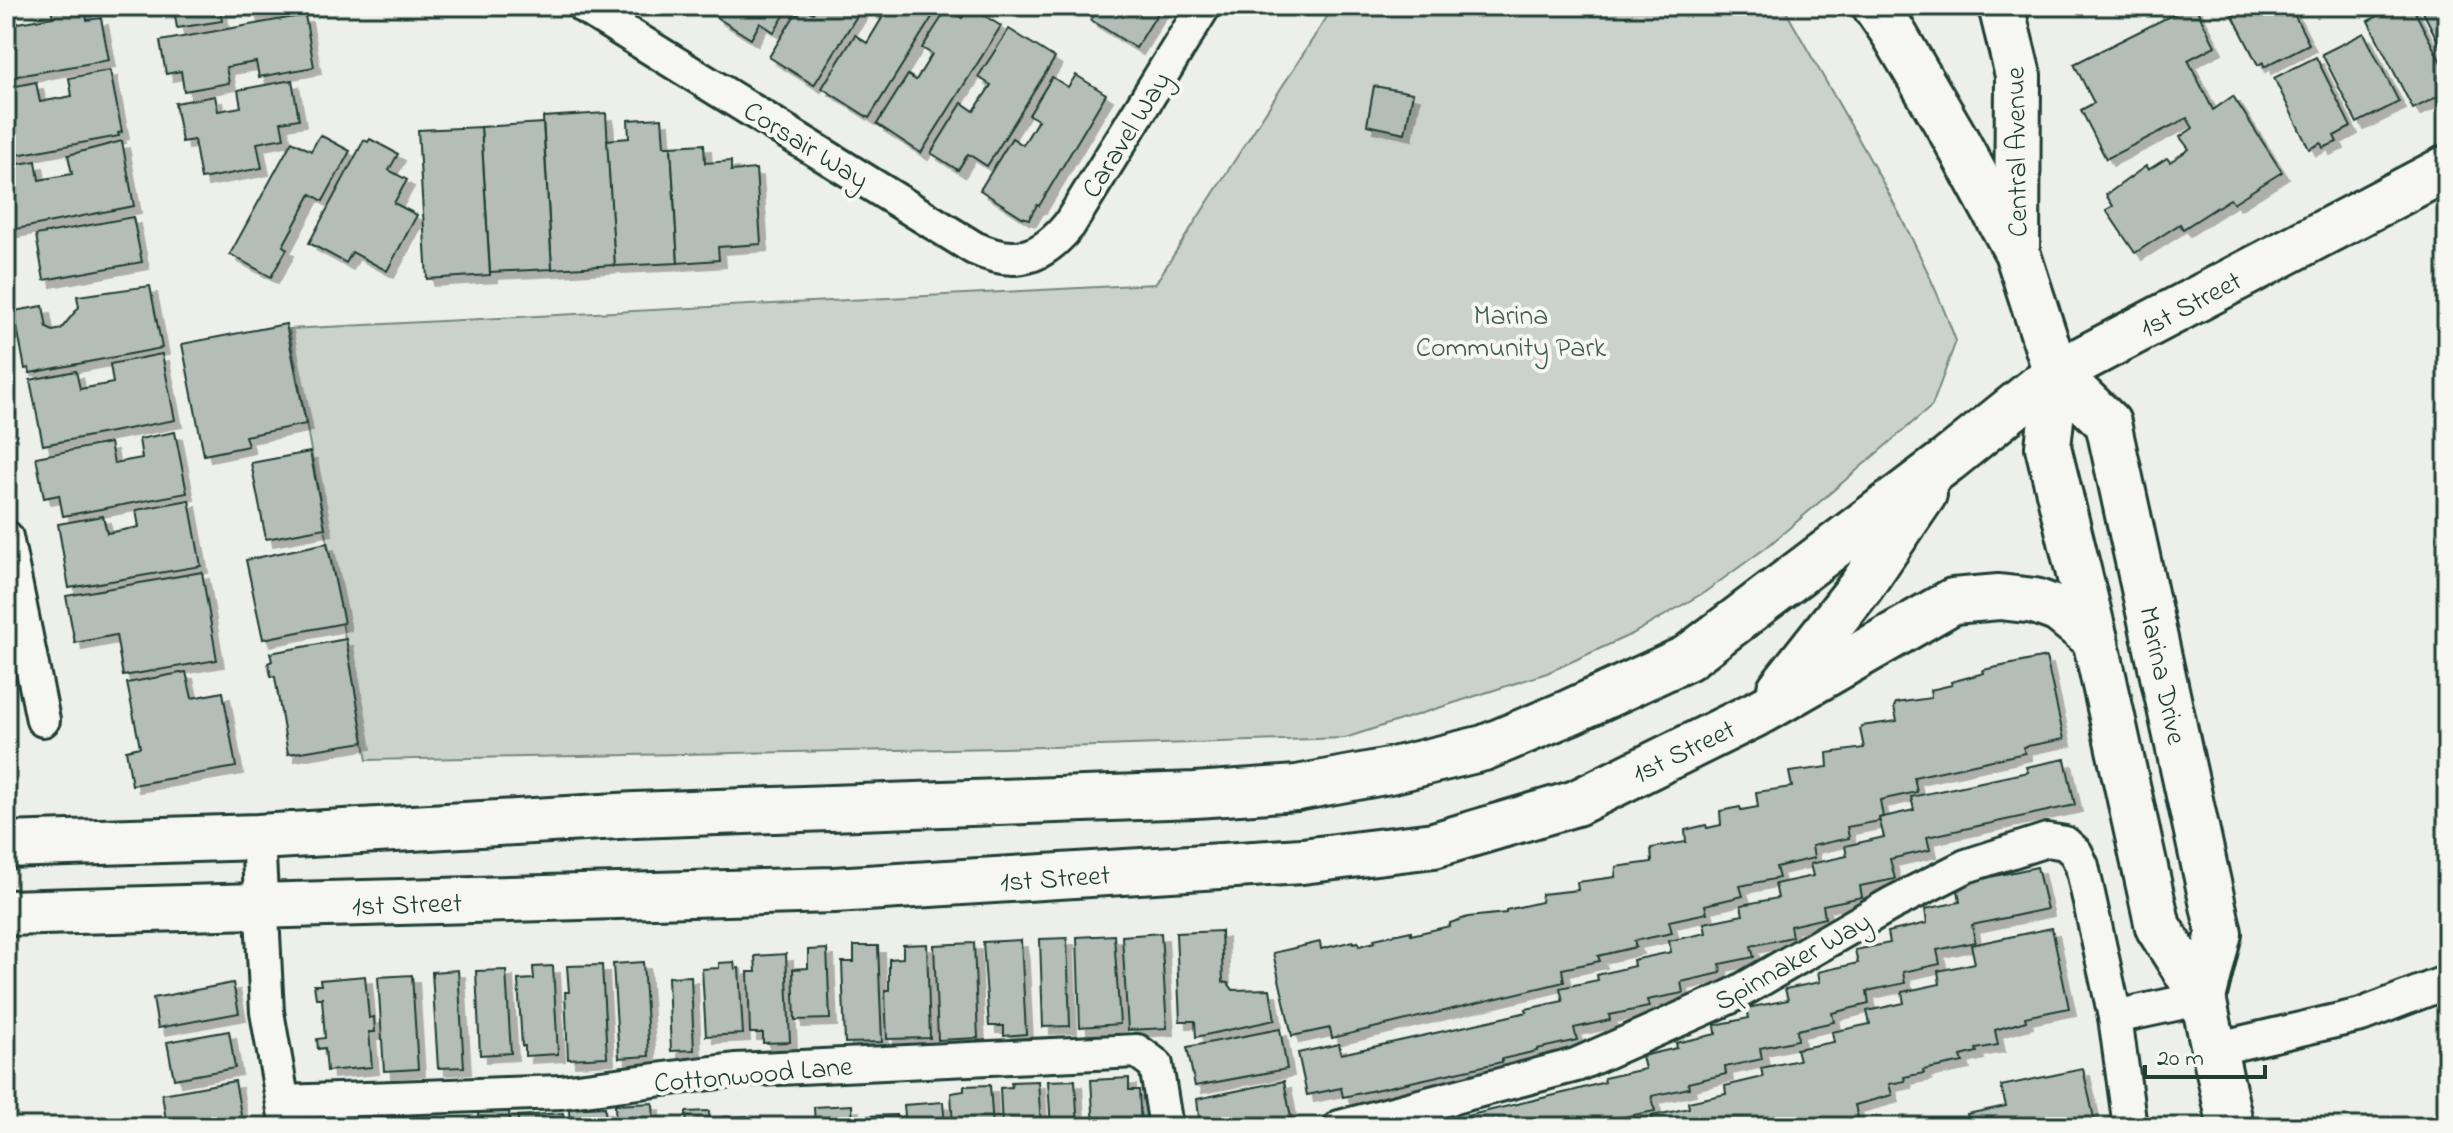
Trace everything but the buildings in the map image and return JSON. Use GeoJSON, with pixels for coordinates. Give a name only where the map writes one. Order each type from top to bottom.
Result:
{"type":"FeatureCollection","features":[{"type":"Feature","properties":{"kind":"main road","name":"Marina Drive"},"geometry":{"type":"LineString","coordinates":[[1875,6],[1955,138],[2017,252],[2056,373],[2048,447],[2095,639],[2158,927],[2203,998],[2231,1127]]}},
{"type":"Feature","properties":{"kind":"main road","name":"Central Avenue"},"geometry":{"type":"LineString","coordinates":[[2001,6],[2018,75],[2017,252]]}},
{"type":"Feature","properties":{"kind":"main road","name":"1st Street"},"geometry":{"type":"LineString","coordinates":[[6,845],[258,837],[635,815],[1195,795],[1297,788],[1389,771],[1484,748],[1687,658],[1948,460],[2056,373],[2447,168]]}},
{"type":"Feature","properties":{"kind":"main road","name":"Marina Drive"},"geometry":{"type":"LineString","coordinates":[[2056,373],[2108,423],[2219,933],[2203,998]]}},
{"type":"Feature","properties":{"kind":"main road","name":"1st Street"},"geometry":{"type":"LineString","coordinates":[[6,913],[849,889],[1302,861],[1434,845],[1576,803],[1764,710],[1862,585],[1948,460]]}},
{"type":"Feature","properties":{"kind":"main road"},"geometry":{"type":"LineString","coordinates":[[1764,710],[1953,601],[1999,597],[2035,601],[2059,610],[2095,639]]}},
{"type":"Feature","properties":{"kind":"street","name":"Corsair Way"},"geometry":{"type":"LineString","coordinates":[[583,6],[974,248],[994,257],[1016,259],[1037,254]]}},
{"type":"Feature","properties":{"kind":"street","name":"Caravel Way"},"geometry":{"type":"LineString","coordinates":[[1037,254],[1055,242],[1069,225],[1204,6]]}},
{"type":"Feature","properties":{"kind":"street"},"geometry":{"type":"LineString","coordinates":[[6,537],[43,720]]}},
{"type":"Feature","properties":{"kind":"street"},"geometry":{"type":"LineString","coordinates":[[258,837],[267,1012],[285,1114]]}},
{"type":"Feature","properties":{"kind":"street","name":"Spinnaker Way"},"geometry":{"type":"LineString","coordinates":[[1340,1127],[1576,1065],[1732,996],[1891,904],[1966,866],[2047,840],[2065,843],[2076,853],[2082,866],[2115,1017],[2130,1127]]}},
{"type":"Feature","properties":{"kind":"street"},"geometry":{"type":"LineString","coordinates":[[2214,1049],[2361,1015],[2447,982]]}},
{"type":"Feature","properties":{"kind":"street"},"geometry":{"type":"LineString","coordinates":[[2115,1017],[2203,998]]}},
{"type":"Feature","properties":{"kind":"street","name":"Cottonwood Lane"},"geometry":{"type":"LineString","coordinates":[[285,1114],[561,1092],[735,1070],[1137,1051],[1156,1065],[1166,1127]]}},
{"type":"Feature","properties":{"kind":"green space","name":"Marina Community Park"},"geometry":{"type":"Polygon","coordinates":[[[1334,6],[1783,6],[1898,212],[1939,297],[1956,341],[1932,406],[1767,547],[1705,592],[1634,633],[1547,673],[1345,738],[1101,746],[367,760],[289,329],[1155,284],[1334,6]]]}}]}
